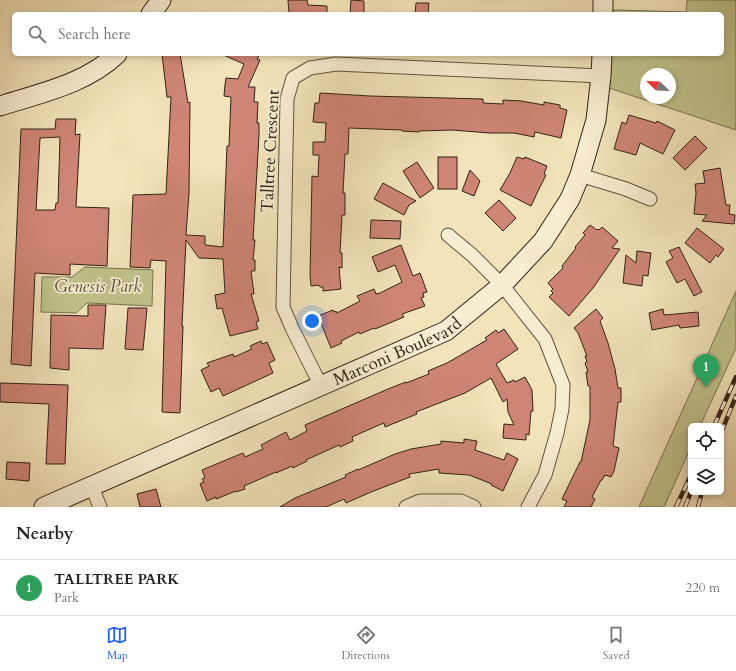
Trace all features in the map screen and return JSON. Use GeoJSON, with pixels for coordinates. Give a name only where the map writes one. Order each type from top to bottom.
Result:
{"type":"FeatureCollection","features":[{"type":"Feature","properties":{"kind":"street"},"geometry":{"type":"LineString","coordinates":[[152,12],[161,0]]}},
{"type":"Feature","properties":{"kind":"street"},"geometry":{"type":"LineString","coordinates":[[603,0],[603,12]]}},
{"type":"Feature","properties":{"kind":"street"},"geometry":{"type":"LineString","coordinates":[[0,106],[73,83],[110,61],[115,56]]}},
{"type":"Feature","properties":{"kind":"street","name":"Marconi Boulevard"},"geometry":{"type":"LineString","coordinates":[[44,507],[446,331],[502,285],[543,241],[570,199],[580,175],[596,120],[602,56]]}},
{"type":"Feature","properties":{"kind":"street","name":"Talltree Crescent"},"geometry":{"type":"LineString","coordinates":[[321,386],[283,307],[287,99],[293,78],[310,68],[336,64],[601,76]]}},
{"type":"Feature","properties":{"kind":"street"},"geometry":{"type":"LineString","coordinates":[[580,175],[626,189],[650,199]]}},
{"type":"Feature","properties":{"kind":"street"},"geometry":{"type":"LineString","coordinates":[[448,235],[472,254],[502,285],[544,339],[563,385],[562,409],[557,433],[544,475],[528,507]]}},
{"type":"Feature","properties":{"kind":"street"},"geometry":{"type":"LineString","coordinates":[[92,487],[100,507]]}},
{"type":"Feature","properties":{"kind":"street"},"geometry":{"type":"LineString","coordinates":[[406,507],[420,501],[461,501],[474,507]]}},
{"type":"Feature","properties":{"kind":"green space"},"geometry":{"type":"Polygon","coordinates":[[[687,0],[736,0],[736,130],[657,104],[676,104],[676,68],[640,68],[640,98],[606,87],[607,56],[724,56],[724,12],[686,12],[687,0]]]}},
{"type":"Feature","properties":{"kind":"green space"},"geometry":{"type":"Polygon","coordinates":[[[616,10],[686,12],[609,12],[616,10]]]}},
{"type":"Feature","properties":{"kind":"green space","name":"Genesis Park"},"geometry":{"type":"Polygon","coordinates":[[[85,267],[153,270],[152,306],[87,303],[76,313],[41,312],[42,277],[72,277],[85,267]]]}},
{"type":"Feature","properties":{"kind":"green space"},"geometry":{"type":"Polygon","coordinates":[[[736,291],[736,348],[701,423],[688,423],[688,454],[664,507],[639,507],[736,291]]]}},
{"type":"Feature","properties":{"kind":"building"},"geometry":{"type":"Polygon","coordinates":[[[288,0],[307,0],[308,5],[327,6],[327,12],[289,12],[288,0]]]}},
{"type":"Feature","properties":{"kind":"building"},"geometry":{"type":"Polygon","coordinates":[[[351,0],[364,1],[364,12],[350,12],[351,0]]]}},
{"type":"Feature","properties":{"kind":"building"},"geometry":{"type":"Polygon","coordinates":[[[416,3],[429,3],[428,12],[415,12],[416,3]]]}},
{"type":"Feature","properties":{"kind":"building"},"geometry":{"type":"Polygon","coordinates":[[[162,56],[180,56],[188,103],[190,102],[189,193],[186,235],[205,236],[205,245],[223,247],[227,146],[229,146],[231,97],[224,96],[225,85],[226,78],[238,79],[244,64],[226,56],[259,56],[257,59],[260,60],[248,87],[255,87],[254,102],[258,102],[257,123],[259,123],[253,240],[255,240],[253,260],[255,260],[255,271],[251,271],[254,294],[251,294],[259,321],[256,322],[258,329],[230,336],[222,308],[217,309],[215,295],[225,293],[223,259],[199,258],[186,240],[180,413],[162,412],[166,261],[151,260],[150,268],[130,267],[133,195],[166,194],[171,97],[167,97],[162,56]]]}},
{"type":"Feature","properties":{"kind":"building"},"geometry":{"type":"Polygon","coordinates":[[[320,93],[483,99],[483,103],[503,104],[503,100],[544,105],[544,102],[560,105],[560,108],[567,110],[561,138],[535,132],[534,137],[514,133],[452,130],[419,132],[349,128],[348,154],[345,154],[343,193],[345,193],[345,215],[342,215],[340,253],[342,253],[342,268],[339,267],[341,289],[323,291],[323,287],[320,287],[319,285],[311,286],[310,275],[312,176],[318,177],[319,155],[313,155],[313,142],[325,142],[326,123],[313,122],[315,103],[319,103],[320,93]]]}},
{"type":"Feature","properties":{"kind":"building"},"geometry":{"type":"Polygon","coordinates":[[[629,115],[656,123],[657,121],[675,130],[663,154],[640,143],[636,155],[614,149],[622,122],[626,124],[629,115]]]}},
{"type":"Feature","properties":{"kind":"building"},"geometry":{"type":"Polygon","coordinates":[[[56,119],[76,119],[75,135],[80,134],[76,207],[109,208],[107,266],[70,264],[70,275],[35,273],[31,366],[11,364],[21,129],[55,129],[56,119]],[[60,137],[40,138],[36,210],[55,210],[56,203],[58,203],[60,137]]]}},
{"type":"Feature","properties":{"kind":"building"},"geometry":{"type":"Polygon","coordinates":[[[695,136],[707,148],[685,170],[673,158],[695,136]]]}},
{"type":"Feature","properties":{"kind":"building"},"geometry":{"type":"Polygon","coordinates":[[[438,157],[457,157],[457,189],[438,189],[438,157]]]}},
{"type":"Feature","properties":{"kind":"building"},"geometry":{"type":"Polygon","coordinates":[[[517,157],[524,159],[525,157],[547,166],[544,174],[546,175],[531,206],[500,190],[517,157]]]}},
{"type":"Feature","properties":{"kind":"building"},"geometry":{"type":"Polygon","coordinates":[[[417,162],[434,188],[420,198],[403,171],[417,162]]]}},
{"type":"Feature","properties":{"kind":"building"},"geometry":{"type":"Polygon","coordinates":[[[720,168],[726,205],[730,205],[729,214],[735,215],[734,224],[702,221],[707,215],[694,214],[696,193],[695,184],[705,183],[703,171],[720,168]]]}},
{"type":"Feature","properties":{"kind":"building"},"geometry":{"type":"Polygon","coordinates":[[[470,170],[480,181],[474,196],[462,191],[470,170]]]}},
{"type":"Feature","properties":{"kind":"building"},"geometry":{"type":"Polygon","coordinates":[[[383,183],[416,201],[409,205],[404,215],[374,199],[383,183]]]}},
{"type":"Feature","properties":{"kind":"building"},"geometry":{"type":"Polygon","coordinates":[[[499,200],[516,218],[503,231],[485,213],[499,200]]]}},
{"type":"Feature","properties":{"kind":"building"},"geometry":{"type":"Polygon","coordinates":[[[371,220],[401,221],[400,239],[370,238],[371,220]]]}},
{"type":"Feature","properties":{"kind":"building"},"geometry":{"type":"Polygon","coordinates":[[[590,225],[597,230],[602,227],[618,241],[612,248],[620,249],[593,288],[569,316],[549,297],[553,293],[551,291],[553,289],[548,283],[563,268],[562,266],[585,235],[583,233],[590,225]]]}},
{"type":"Feature","properties":{"kind":"building"},"geometry":{"type":"Polygon","coordinates":[[[697,228],[724,249],[718,257],[716,255],[710,263],[685,243],[697,228]]]}},
{"type":"Feature","properties":{"kind":"building"},"geometry":{"type":"Polygon","coordinates":[[[401,245],[413,276],[420,273],[427,292],[423,293],[424,297],[421,298],[425,306],[402,314],[404,317],[375,329],[374,328],[360,334],[359,332],[331,348],[318,316],[333,310],[337,313],[360,301],[357,296],[374,289],[376,294],[378,294],[402,282],[395,265],[378,272],[372,257],[401,245]]]}},
{"type":"Feature","properties":{"kind":"building"},"geometry":{"type":"Polygon","coordinates":[[[679,247],[702,292],[694,296],[685,279],[677,283],[666,262],[673,258],[669,251],[679,247]]]}},
{"type":"Feature","properties":{"kind":"building"},"geometry":{"type":"Polygon","coordinates":[[[637,251],[651,253],[648,276],[643,275],[642,286],[623,283],[626,255],[636,263],[637,251]]]}},
{"type":"Feature","properties":{"kind":"building"},"geometry":{"type":"Polygon","coordinates":[[[88,305],[106,305],[103,349],[69,348],[69,370],[50,368],[51,315],[88,316],[88,305]]]}},
{"type":"Feature","properties":{"kind":"building"},"geometry":{"type":"Polygon","coordinates":[[[128,308],[147,308],[143,350],[125,349],[128,308]]]}},
{"type":"Feature","properties":{"kind":"building"},"geometry":{"type":"Polygon","coordinates":[[[596,309],[603,318],[600,321],[615,369],[618,388],[621,388],[621,402],[618,402],[613,446],[619,448],[614,471],[611,477],[605,475],[601,480],[592,497],[595,499],[591,507],[564,507],[567,501],[562,499],[581,462],[590,420],[590,386],[588,386],[586,372],[588,372],[585,363],[587,362],[585,356],[587,356],[578,333],[574,328],[596,309]]]}},
{"type":"Feature","properties":{"kind":"building"},"geometry":{"type":"Polygon","coordinates":[[[663,309],[664,315],[698,312],[699,326],[680,328],[679,325],[652,330],[649,313],[663,309]]]}},
{"type":"Feature","properties":{"kind":"building"},"geometry":{"type":"Polygon","coordinates":[[[504,329],[518,349],[496,364],[507,383],[514,380],[515,382],[525,377],[532,390],[533,411],[531,411],[529,435],[526,434],[526,440],[503,438],[504,424],[514,425],[508,412],[507,399],[503,402],[491,378],[465,393],[416,412],[417,414],[385,427],[384,423],[352,437],[353,441],[340,447],[339,445],[306,460],[307,461],[293,468],[292,466],[244,486],[245,489],[207,501],[200,484],[204,482],[202,479],[205,478],[202,470],[243,453],[245,457],[263,449],[261,445],[286,432],[290,440],[307,431],[305,425],[388,389],[429,374],[428,371],[447,363],[487,340],[485,338],[496,330],[498,333],[504,329]]]}},
{"type":"Feature","properties":{"kind":"building"},"geometry":{"type":"Polygon","coordinates":[[[261,341],[262,344],[267,342],[275,360],[269,363],[273,373],[223,396],[219,388],[211,392],[201,370],[209,366],[207,363],[233,354],[234,357],[252,349],[250,346],[261,341]]]}},
{"type":"Feature","properties":{"kind":"building"},"geometry":{"type":"Polygon","coordinates":[[[0,383],[68,385],[65,464],[46,464],[49,404],[0,402],[0,383]]]}},
{"type":"Feature","properties":{"kind":"building"},"geometry":{"type":"Polygon","coordinates":[[[464,439],[477,441],[475,450],[504,460],[507,453],[518,459],[503,491],[491,485],[492,484],[469,475],[439,473],[439,469],[409,474],[410,477],[346,503],[344,499],[326,507],[280,507],[295,498],[346,477],[345,475],[395,454],[411,449],[441,444],[441,441],[464,443],[464,439]]]}},
{"type":"Feature","properties":{"kind":"building"},"geometry":{"type":"Polygon","coordinates":[[[7,462],[30,463],[29,481],[6,479],[7,462]]]}},
{"type":"Feature","properties":{"kind":"building"},"geometry":{"type":"Polygon","coordinates":[[[156,489],[161,507],[140,507],[137,494],[156,489]]]}},
{"type":"Feature","properties":{"kind":"railway"},"geometry":{"type":"LineString","coordinates":[[715,423],[736,377]]}},
{"type":"Feature","properties":{"kind":"railway"},"geometry":{"type":"LineString","coordinates":[[724,426],[736,396]]}},
{"type":"Feature","properties":{"kind":"railway"},"geometry":{"type":"LineString","coordinates":[[676,507],[688,481]]}},
{"type":"Feature","properties":{"kind":"railway"},"geometry":{"type":"LineString","coordinates":[[685,507],[690,495]]}},
{"type":"Feature","properties":{"kind":"railway"},"geometry":{"type":"LineString","coordinates":[[698,507],[701,495]]}},
{"type":"Feature","properties":{"kind":"place","name":"TALLTREE PARK"},"geometry":{"type":"Point","coordinates":[706,387]}}]}
